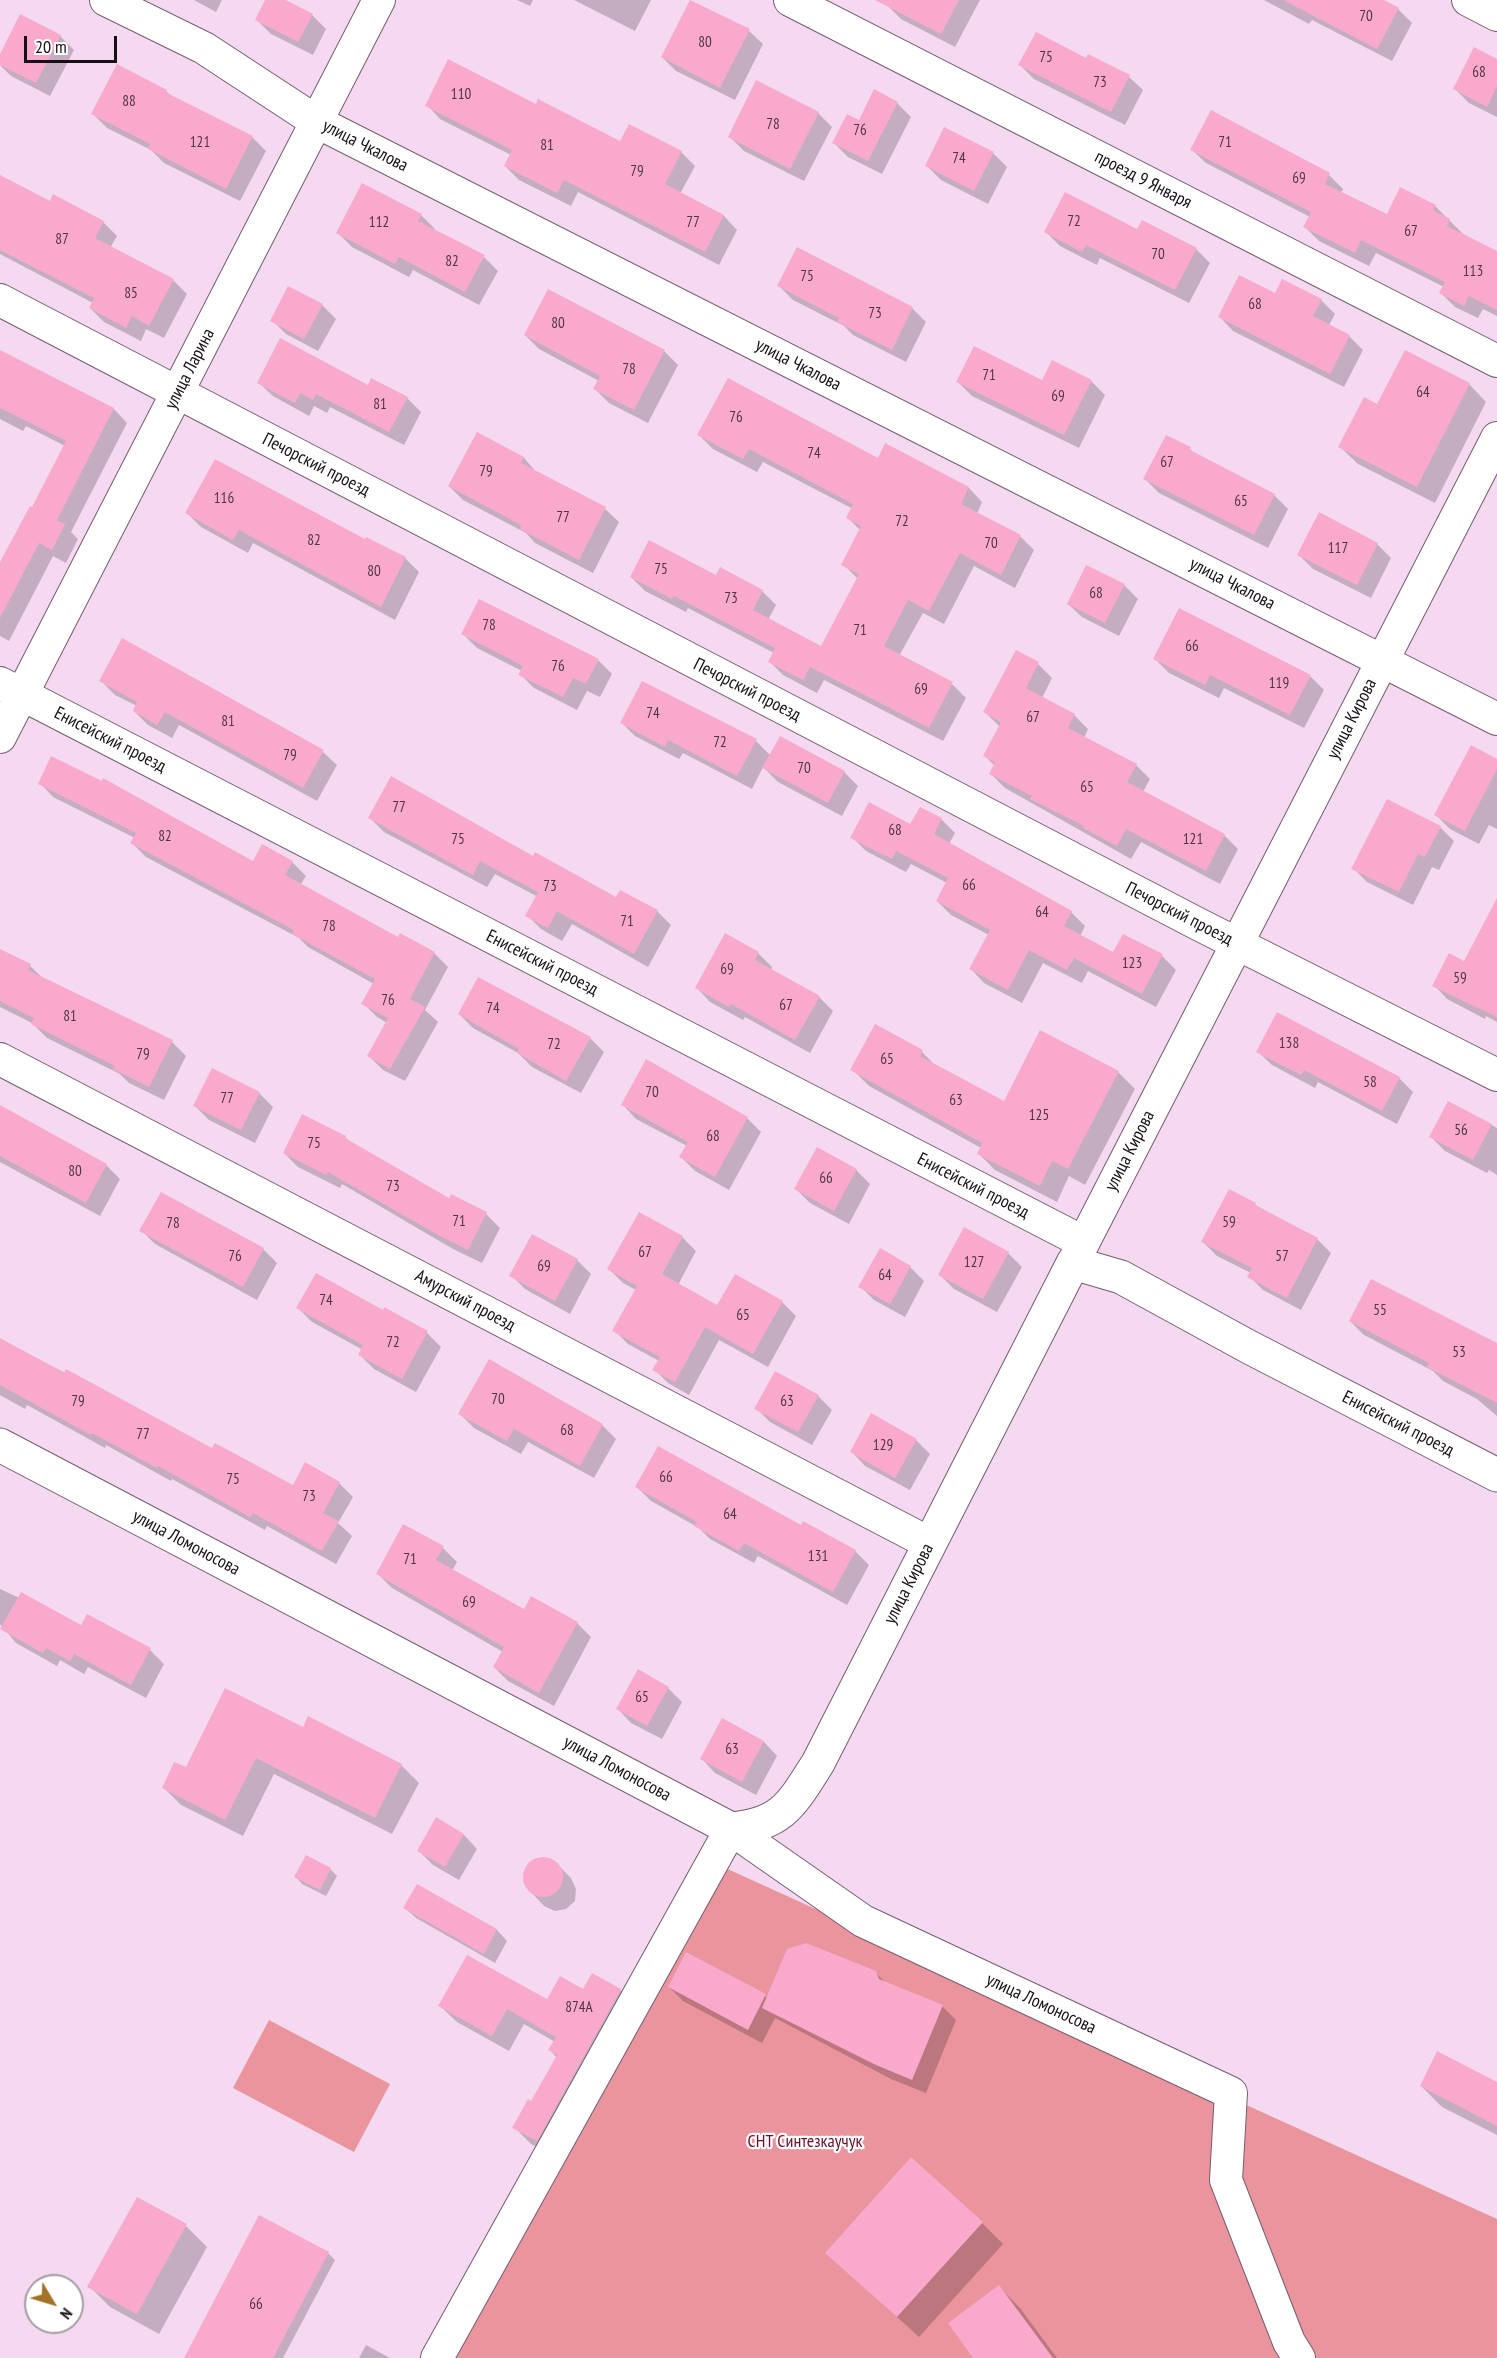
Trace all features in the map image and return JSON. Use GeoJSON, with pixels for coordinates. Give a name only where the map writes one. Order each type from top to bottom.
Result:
{"type":"FeatureCollection","features":[{"type":"Feature","properties":{"kind":"main road","name":"Енисейский проезд"},"geometry":{"type":"LineString","coordinates":[[1078,1253],[1249,1347],[1497,1475]]}},
{"type":"Feature","properties":{"kind":"main road","name":"улица Кирова"},"geometry":{"type":"LineString","coordinates":[[731,1828],[753,1827],[776,1817],[795,1800],[818,1763],[1078,1253]]}},
{"type":"Feature","properties":{"kind":"main road","name":"улица Ломоносова"},"geometry":{"type":"LineString","coordinates":[[0,1445],[731,1828]]}},
{"type":"Feature","properties":{"kind":"street","name":"улица Чкалова"},"geometry":{"type":"LineString","coordinates":[[106,0],[204,48],[317,122],[1497,719]]}},
{"type":"Feature","properties":{"kind":"street","name":"улица Ларина"},"geometry":{"type":"LineString","coordinates":[[0,737],[11,689],[177,393],[379,0]]}},
{"type":"Feature","properties":{"kind":"street","name":"проезд 9 Января"},"geometry":{"type":"LineString","coordinates":[[790,0],[1497,361]]}},
{"type":"Feature","properties":{"kind":"street"},"geometry":{"type":"LineString","coordinates":[[1468,0],[1497,15]]}},
{"type":"Feature","properties":{"kind":"street","name":"Печорский проезд"},"geometry":{"type":"LineString","coordinates":[[0,300],[1236,944],[1497,1075]]}},
{"type":"Feature","properties":{"kind":"street","name":"улица Кирова"},"geometry":{"type":"LineString","coordinates":[[1078,1253],[1497,438]]}},
{"type":"Feature","properties":{"kind":"street","name":"Енисейский проезд"},"geometry":{"type":"LineString","coordinates":[[11,689],[1078,1253]]}},
{"type":"Feature","properties":{"kind":"street","name":"Амурский проезд"},"geometry":{"type":"LineString","coordinates":[[0,1059],[929,1543]]}},
{"type":"Feature","properties":{"kind":"street"},"geometry":{"type":"LineString","coordinates":[[437,2358],[731,1828]]}},
{"type":"Feature","properties":{"kind":"street","name":"улица Ломоносова"},"geometry":{"type":"LineString","coordinates":[[731,1828],[863,1921],[1231,2093],[1226,2180],[1289,2342],[1299,2358]]}},
{"type":"Feature","properties":{"kind":"green space","name":"СНТ Синтезкаучук"},"geometry":{"type":"Polygon","coordinates":[[[710,1861],[1497,2219],[1497,2358],[443,2358],[710,1861]]]}},
{"type":"Feature","properties":{"kind":"green space"},"geometry":{"type":"Polygon","coordinates":[[[269,2020],[390,2084],[354,2152],[233,2088],[269,2020]]]}},
{"type":"Feature","properties":{"kind":"building"},"geometry":{"type":"Polygon","coordinates":[[[265,0],[286,0],[313,14],[298,42],[255,20],[265,0]]]}},
{"type":"Feature","properties":{"kind":"building"},"geometry":{"type":"Polygon","coordinates":[[[690,0],[750,29],[720,88],[661,57],[690,0]]]}},
{"type":"Feature","properties":{"kind":"building"},"geometry":{"type":"Polygon","coordinates":[[[875,0],[959,0],[941,34],[875,0]]]}},
{"type":"Feature","properties":{"kind":"building"},"geometry":{"type":"Polygon","coordinates":[[[1283,0],[1384,0],[1399,8],[1377,49],[1283,0]]]}},
{"type":"Feature","properties":{"kind":"building"},"geometry":{"type":"Polygon","coordinates":[[[20,14],[61,35],[36,83],[0,65],[0,54],[20,14]]]}},
{"type":"Feature","properties":{"kind":"building"},"geometry":{"type":"Polygon","coordinates":[[[1036,32],[1086,58],[1088,54],[1130,75],[1111,112],[1018,65],[1036,32]]]}},
{"type":"Feature","properties":{"kind":"building"},"geometry":{"type":"Polygon","coordinates":[[[1474,47],[1497,59],[1497,86],[1487,107],[1453,89],[1474,47]]]}},
{"type":"Feature","properties":{"kind":"building"},"geometry":{"type":"Polygon","coordinates":[[[448,59],[536,104],[538,99],[620,141],[629,124],[682,151],[665,184],[724,215],[705,252],[564,180],[557,193],[504,166],[512,150],[425,106],[448,59]]]}},
{"type":"Feature","properties":{"kind":"building"},"geometry":{"type":"Polygon","coordinates":[[[117,64],[167,90],[165,92],[253,136],[226,189],[148,149],[150,144],[91,114],[117,64]]]}},
{"type":"Feature","properties":{"kind":"building"},"geometry":{"type":"Polygon","coordinates":[[[756,80],[819,112],[790,169],[728,137],[756,80]]]}},
{"type":"Feature","properties":{"kind":"building"},"geometry":{"type":"Polygon","coordinates":[[[874,89],[898,102],[868,161],[832,143],[847,114],[859,120],[874,89]]]}},
{"type":"Feature","properties":{"kind":"building"},"geometry":{"type":"Polygon","coordinates":[[[1211,110],[1330,173],[1325,184],[1387,214],[1400,187],[1436,205],[1433,210],[1450,219],[1447,226],[1497,251],[1497,310],[1469,296],[1464,306],[1439,293],[1445,282],[1361,240],[1355,253],[1303,227],[1311,212],[1190,150],[1211,110]]]}},
{"type":"Feature","properties":{"kind":"building"},"geometry":{"type":"Polygon","coordinates":[[[944,127],[994,152],[974,191],[925,166],[944,127]]]}},
{"type":"Feature","properties":{"kind":"building"},"geometry":{"type":"Polygon","coordinates":[[[0,175],[50,201],[53,194],[104,221],[95,238],[174,279],[149,326],[132,316],[126,328],[89,308],[94,298],[0,250],[0,175]]]}},
{"type":"Feature","properties":{"kind":"building"},"geometry":{"type":"Polygon","coordinates":[[[362,183],[422,214],[418,221],[485,255],[465,292],[399,257],[395,264],[336,233],[362,183]]]}},
{"type":"Feature","properties":{"kind":"building"},"geometry":{"type":"Polygon","coordinates":[[[1065,192],[1137,229],[1142,220],[1197,248],[1175,290],[1086,245],[1082,252],[1044,232],[1065,192]]]}},
{"type":"Feature","properties":{"kind":"building"},"geometry":{"type":"Polygon","coordinates":[[[797,247],[913,307],[892,350],[837,322],[839,318],[777,286],[797,247]]]}},
{"type":"Feature","properties":{"kind":"building"},"geometry":{"type":"Polygon","coordinates":[[[1239,275],[1275,293],[1282,279],[1322,299],[1313,316],[1350,335],[1330,374],[1218,317],[1239,275]]]}},
{"type":"Feature","properties":{"kind":"building"},"geometry":{"type":"Polygon","coordinates":[[[288,286],[323,304],[304,339],[270,321],[288,286]]]}},
{"type":"Feature","properties":{"kind":"building"},"geometry":{"type":"Polygon","coordinates":[[[548,289],[665,350],[634,410],[593,389],[600,376],[524,335],[548,289]]]}},
{"type":"Feature","properties":{"kind":"building"},"geometry":{"type":"Polygon","coordinates":[[[280,338],[368,385],[371,378],[408,397],[389,432],[316,394],[313,400],[300,393],[295,403],[257,383],[280,338]]]}},
{"type":"Feature","properties":{"kind":"building"},"geometry":{"type":"Polygon","coordinates":[[[974,346],[1042,380],[1052,360],[1092,380],[1064,435],[956,382],[974,346]]]}},
{"type":"Feature","properties":{"kind":"building"},"geometry":{"type":"Polygon","coordinates":[[[0,350],[114,408],[57,520],[65,524],[52,550],[39,543],[0,618],[0,562],[66,441],[0,408],[0,350]]]}},
{"type":"Feature","properties":{"kind":"building"},"geometry":{"type":"Polygon","coordinates":[[[1405,350],[1470,383],[1417,487],[1338,447],[1364,397],[1377,404],[1405,350]]]}},
{"type":"Feature","properties":{"kind":"building"},"geometry":{"type":"Polygon","coordinates":[[[728,378],[878,458],[885,443],[969,487],[961,504],[1021,535],[1001,575],[960,553],[929,611],[908,600],[884,646],[953,682],[929,728],[810,667],[803,680],[768,662],[775,648],[674,596],[672,599],[630,577],[649,540],[716,575],[720,567],[763,590],[753,610],[821,646],[859,574],[841,565],[861,526],[846,518],[853,504],[749,449],[743,459],[697,435],[728,378]]]}},
{"type":"Feature","properties":{"kind":"building"},"geometry":{"type":"Polygon","coordinates":[[[477,432],[524,457],[521,463],[606,507],[579,560],[520,529],[521,525],[448,486],[477,432]]]}},
{"type":"Feature","properties":{"kind":"building"},"geometry":{"type":"Polygon","coordinates":[[[1166,435],[1275,494],[1254,535],[1143,479],[1166,435]]]}},
{"type":"Feature","properties":{"kind":"building"},"geometry":{"type":"Polygon","coordinates":[[[215,459],[365,539],[366,537],[406,557],[381,607],[239,530],[233,540],[185,513],[215,459]]]}},
{"type":"Feature","properties":{"kind":"building"},"geometry":{"type":"Polygon","coordinates":[[[1319,512],[1378,543],[1357,585],[1297,555],[1319,512]]]}},
{"type":"Feature","properties":{"kind":"building"},"geometry":{"type":"Polygon","coordinates":[[[1086,565],[1125,584],[1105,623],[1067,604],[1086,565]]]}},
{"type":"Feature","properties":{"kind":"building"},"geometry":{"type":"Polygon","coordinates":[[[479,599],[599,659],[586,684],[573,678],[563,697],[518,675],[523,666],[461,634],[479,599]]]}},
{"type":"Feature","properties":{"kind":"building"},"geometry":{"type":"Polygon","coordinates":[[[1179,608],[1311,675],[1290,715],[1210,675],[1205,685],[1153,659],[1179,608]]]}},
{"type":"Feature","properties":{"kind":"building"},"geometry":{"type":"Polygon","coordinates":[[[122,638],[324,750],[303,788],[165,712],[157,725],[133,711],[137,702],[99,681],[122,638]]]}},
{"type":"Feature","properties":{"kind":"building"},"geometry":{"type":"Polygon","coordinates":[[[1016,650],[1039,662],[1026,688],[1075,714],[1068,728],[1137,764],[1127,782],[1225,834],[1206,871],[1126,829],[1117,846],[1083,828],[1084,826],[1030,799],[1032,796],[989,774],[995,762],[983,756],[1001,722],[983,712],[1016,650]]]}},
{"type":"Feature","properties":{"kind":"building"},"geometry":{"type":"Polygon","coordinates":[[[642,681],[757,739],[737,776],[668,740],[665,747],[620,723],[642,681]]]}},
{"type":"Feature","properties":{"kind":"building"},"geometry":{"type":"Polygon","coordinates":[[[780,736],[845,771],[828,803],[762,768],[780,736]]]}},
{"type":"Feature","properties":{"kind":"building"},"geometry":{"type":"Polygon","coordinates":[[[1471,745],[1497,759],[1497,769],[1465,831],[1434,815],[1471,745]]]}},
{"type":"Feature","properties":{"kind":"building"},"geometry":{"type":"Polygon","coordinates":[[[51,756],[102,781],[103,778],[253,861],[262,844],[293,861],[285,875],[398,937],[400,933],[435,952],[410,999],[425,1007],[390,1069],[367,1056],[388,1018],[361,1004],[375,979],[292,934],[294,930],[130,843],[136,833],[38,784],[51,756]]]}},
{"type":"Feature","properties":{"kind":"building"},"geometry":{"type":"Polygon","coordinates":[[[391,776],[533,856],[535,852],[616,897],[620,890],[658,910],[634,954],[557,911],[548,928],[525,916],[538,892],[480,861],[473,875],[368,818],[391,776]]]}},
{"type":"Feature","properties":{"kind":"building"},"geometry":{"type":"Polygon","coordinates":[[[1387,799],[1441,826],[1425,857],[1418,854],[1399,892],[1351,869],[1387,799]]]}},
{"type":"Feature","properties":{"kind":"building"},"geometry":{"type":"Polygon","coordinates":[[[869,802],[910,824],[920,807],[942,818],[934,834],[1072,911],[1064,926],[1113,952],[1123,934],[1163,954],[1142,994],[1074,958],[1067,970],[1029,950],[1008,990],[969,969],[990,930],[936,901],[948,878],[896,851],[892,859],[850,838],[869,802]]]}},
{"type":"Feature","properties":{"kind":"building"},"geometry":{"type":"Polygon","coordinates":[[[1497,898],[1497,1017],[1432,986],[1449,953],[1464,961],[1497,898]]]}},
{"type":"Feature","properties":{"kind":"building"},"geometry":{"type":"Polygon","coordinates":[[[725,933],[759,952],[755,960],[820,996],[795,1040],[731,1004],[729,1007],[695,988],[725,933]]]}},
{"type":"Feature","properties":{"kind":"building"},"geometry":{"type":"Polygon","coordinates":[[[0,949],[31,964],[28,970],[173,1040],[149,1087],[113,1069],[115,1066],[31,1024],[34,1018],[0,1001],[0,949]]]}},
{"type":"Feature","properties":{"kind":"building"},"geometry":{"type":"Polygon","coordinates":[[[478,977],[591,1037],[566,1081],[517,1053],[519,1049],[458,1014],[478,977]]]}},
{"type":"Feature","properties":{"kind":"building"},"geometry":{"type":"Polygon","coordinates":[[[1277,1012],[1400,1077],[1382,1111],[1304,1070],[1301,1075],[1256,1052],[1277,1012]]]}},
{"type":"Feature","properties":{"kind":"building"},"geometry":{"type":"Polygon","coordinates":[[[875,1024],[923,1050],[920,1056],[1004,1101],[1040,1030],[1119,1071],[1068,1169],[1052,1161],[1040,1186],[977,1154],[982,1143],[850,1070],[875,1024]]]}},
{"type":"Feature","properties":{"kind":"building"},"geometry":{"type":"Polygon","coordinates":[[[646,1059],[748,1117],[715,1177],[679,1157],[688,1142],[621,1105],[646,1059]]]}},
{"type":"Feature","properties":{"kind":"building"},"geometry":{"type":"Polygon","coordinates":[[[212,1068],[260,1092],[241,1130],[193,1106],[212,1068]]]}},
{"type":"Feature","properties":{"kind":"building"},"geometry":{"type":"Polygon","coordinates":[[[1448,1101],[1492,1124],[1473,1160],[1429,1137],[1448,1101]]]}},
{"type":"Feature","properties":{"kind":"building"},"geometry":{"type":"Polygon","coordinates":[[[0,1105],[107,1164],[86,1203],[0,1156],[0,1105]]]}},
{"type":"Feature","properties":{"kind":"building"},"geometry":{"type":"Polygon","coordinates":[[[302,1114],[346,1136],[345,1138],[449,1198],[451,1194],[487,1212],[468,1250],[328,1172],[326,1175],[283,1153],[302,1114]]]}},
{"type":"Feature","properties":{"kind":"building"},"geometry":{"type":"Polygon","coordinates":[[[817,1147],[857,1169],[834,1211],[794,1189],[817,1147]]]}},
{"type":"Feature","properties":{"kind":"building"},"geometry":{"type":"Polygon","coordinates":[[[1229,1189],[1318,1238],[1287,1298],[1247,1277],[1252,1268],[1201,1242],[1229,1189]]]}},
{"type":"Feature","properties":{"kind":"building"},"geometry":{"type":"Polygon","coordinates":[[[161,1192],[264,1248],[243,1287],[139,1231],[161,1192]]]}},
{"type":"Feature","properties":{"kind":"building"},"geometry":{"type":"Polygon","coordinates":[[[639,1212],[683,1236],[662,1274],[717,1305],[735,1274],[783,1301],[753,1354],[705,1327],[675,1382],[652,1370],[660,1357],[612,1331],[637,1286],[607,1269],[639,1212]]]}},
{"type":"Feature","properties":{"kind":"building"},"geometry":{"type":"Polygon","coordinates":[[[964,1227],[1009,1252],[983,1299],[938,1275],[964,1227]]]}},
{"type":"Feature","properties":{"kind":"building"},"geometry":{"type":"Polygon","coordinates":[[[532,1234],[578,1259],[555,1301],[509,1276],[532,1234]]]}},
{"type":"Feature","properties":{"kind":"building"},"geometry":{"type":"Polygon","coordinates":[[[880,1248],[911,1266],[890,1304],[858,1287],[880,1248]]]}},
{"type":"Feature","properties":{"kind":"building"},"geometry":{"type":"Polygon","coordinates":[[[316,1273],[383,1310],[384,1307],[428,1331],[402,1379],[358,1355],[363,1345],[296,1308],[316,1273]]]}},
{"type":"Feature","properties":{"kind":"building"},"geometry":{"type":"Polygon","coordinates":[[[1371,1279],[1497,1343],[1497,1403],[1427,1367],[1429,1363],[1349,1321],[1371,1279]]]}},
{"type":"Feature","properties":{"kind":"building"},"geometry":{"type":"Polygon","coordinates":[[[0,1338],[64,1373],[66,1369],[212,1448],[215,1443],[293,1485],[305,1462],[340,1482],[323,1513],[339,1521],[322,1551],[253,1513],[250,1517],[158,1466],[157,1468],[92,1433],[91,1435],[0,1385],[0,1338]]]}},
{"type":"Feature","properties":{"kind":"building"},"geometry":{"type":"Polygon","coordinates":[[[489,1359],[603,1424],[580,1466],[514,1429],[507,1441],[458,1414],[489,1359]]]}},
{"type":"Feature","properties":{"kind":"building"},"geometry":{"type":"Polygon","coordinates":[[[775,1371],[819,1395],[798,1432],[754,1409],[775,1371]]]}},
{"type":"Feature","properties":{"kind":"building"},"geometry":{"type":"Polygon","coordinates":[[[871,1413],[917,1439],[895,1478],[850,1452],[871,1413]]]}},
{"type":"Feature","properties":{"kind":"building"},"geometry":{"type":"Polygon","coordinates":[[[658,1446],[801,1525],[803,1521],[856,1550],[833,1592],[744,1543],[739,1551],[694,1526],[697,1522],[635,1487],[658,1446]]]}},
{"type":"Feature","properties":{"kind":"building"},"geometry":{"type":"Polygon","coordinates":[[[403,1524],[444,1546],[436,1560],[524,1609],[531,1596],[578,1622],[539,1693],[493,1667],[504,1647],[376,1574],[403,1524]]]}},
{"type":"Feature","properties":{"kind":"building"},"geometry":{"type":"Polygon","coordinates":[[[21,1592],[81,1625],[87,1614],[151,1648],[131,1685],[74,1654],[70,1661],[46,1648],[43,1653],[0,1629],[21,1592]]]}},
{"type":"Feature","properties":{"kind":"building"},"geometry":{"type":"Polygon","coordinates":[[[638,1669],[669,1687],[647,1726],[616,1709],[638,1669]]]}},
{"type":"Feature","properties":{"kind":"building"},"geometry":{"type":"Polygon","coordinates":[[[225,1688],[303,1727],[308,1716],[402,1764],[375,1818],[256,1758],[225,1820],[162,1788],[174,1762],[186,1767],[225,1688]]]}},
{"type":"Feature","properties":{"kind":"building"},"geometry":{"type":"Polygon","coordinates":[[[722,1718],[764,1741],[742,1782],[700,1759],[722,1718]]]}},
{"type":"Feature","properties":{"kind":"building"},"geometry":{"type":"Polygon","coordinates":[[[436,1817],[464,1834],[445,1867],[417,1851],[436,1817]]]}},
{"type":"Feature","properties":{"kind":"building"},"geometry":{"type":"Polygon","coordinates":[[[306,1855],[331,1868],[320,1890],[294,1877],[306,1855]]]}},
{"type":"Feature","properties":{"kind":"building"},"geometry":{"type":"Polygon","coordinates":[[[543,1857],[557,1863],[563,1877],[557,1891],[543,1897],[529,1891],[523,1877],[529,1863],[543,1857]]]}},
{"type":"Feature","properties":{"kind":"building"},"geometry":{"type":"Polygon","coordinates":[[[417,1884],[497,1929],[484,1954],[403,1908],[417,1884]]]}},
{"type":"Feature","properties":{"kind":"building"},"geometry":{"type":"Polygon","coordinates":[[[806,1943],[876,1971],[879,1979],[943,2005],[912,2080],[876,2065],[762,2008],[787,1949],[806,1943]]]}},
{"type":"Feature","properties":{"kind":"building"},"geometry":{"type":"Polygon","coordinates":[[[686,1952],[766,1994],[748,2030],[668,1987],[686,1952]]]}},
{"type":"Feature","properties":{"kind":"building"},"geometry":{"type":"Polygon","coordinates":[[[467,1955],[547,1999],[560,1976],[583,1989],[592,1973],[621,1989],[537,2141],[512,2128],[528,2099],[531,2101],[557,2055],[548,2050],[556,2037],[507,2009],[492,2036],[438,2006],[467,1955]]]}},
{"type":"Feature","properties":{"kind":"building"},"geometry":{"type":"Polygon","coordinates":[[[1437,2051],[1497,2082],[1497,2126],[1420,2086],[1437,2051]]]}},
{"type":"Feature","properties":{"kind":"building"},"geometry":{"type":"Polygon","coordinates":[[[911,2157],[983,2222],[897,2317],[825,2253],[911,2157]]]}},
{"type":"Feature","properties":{"kind":"building"},"geometry":{"type":"Polygon","coordinates":[[[137,2197],[187,2224],[137,2314],[87,2287],[137,2197]]]}},
{"type":"Feature","properties":{"kind":"building"},"geometry":{"type":"Polygon","coordinates":[[[259,2215],[329,2252],[273,2358],[184,2358],[259,2215]]]}},
{"type":"Feature","properties":{"kind":"building"},"geometry":{"type":"Polygon","coordinates":[[[999,2285],[1053,2358],[973,2358],[948,2323],[999,2285]]]}}]}
